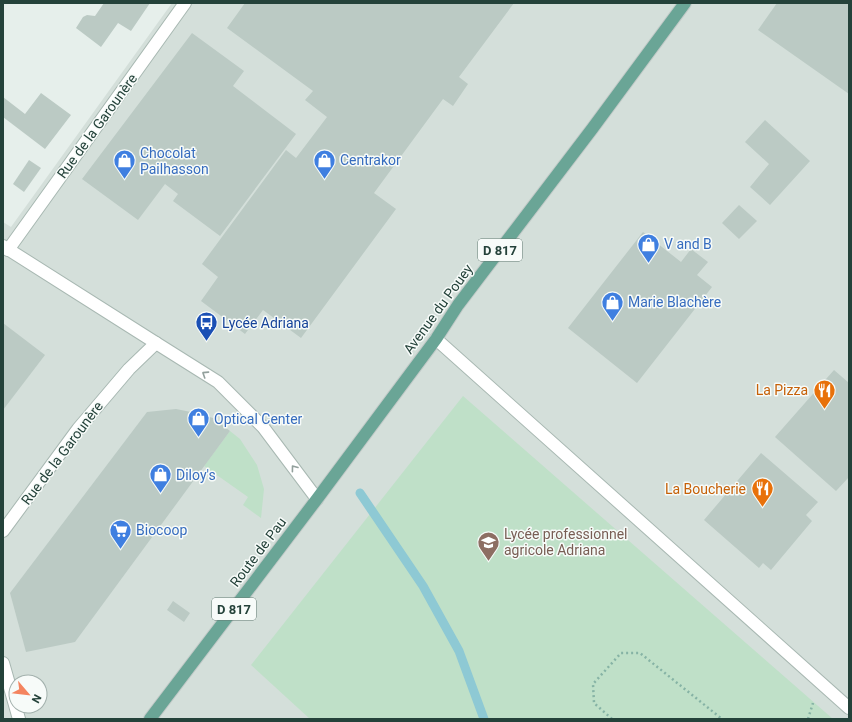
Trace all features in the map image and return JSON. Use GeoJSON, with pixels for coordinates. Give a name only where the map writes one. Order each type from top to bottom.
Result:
{"type":"FeatureCollection","features":[{"type":"Feature","properties":{"kind":"main road","name":"Avenue du Pouey"},"geometry":{"type":"LineString","coordinates":[[317,499],[436,339],[458,305],[685,3]]}},
{"type":"Feature","properties":{"kind":"main road","name":"Route de Pau"},"geometry":{"type":"LineString","coordinates":[[150,719],[317,499]]}},
{"type":"Feature","properties":{"kind":"street","name":"Rue de la Garounère"},"geometry":{"type":"LineString","coordinates":[[185,3],[6,248],[218,382],[263,427],[317,499]]}},
{"type":"Feature","properties":{"kind":"street"},"geometry":{"type":"LineString","coordinates":[[436,339],[849,708]]}},
{"type":"Feature","properties":{"kind":"street","name":"Rue de la Garounère"},"geometry":{"type":"LineString","coordinates":[[3,531],[78,429],[129,368],[156,343]]}},
{"type":"Feature","properties":{"kind":"street"},"geometry":{"type":"LineString","coordinates":[[3,663],[19,719]]}},
{"type":"Feature","properties":{"kind":"path"},"geometry":{"type":"LineString","coordinates":[[612,719],[594,703],[593,684],[621,653],[640,653],[722,719]]}},
{"type":"Feature","properties":{"kind":"shaded area"},"geometry":{"type":"Polygon","coordinates":[[[172,3],[849,3],[849,719],[3,719],[3,222],[11,227],[172,3]]]}},
{"type":"Feature","properties":{"kind":"green space","name":"Lycée professionnel agricole Adriana"},"geometry":{"type":"Polygon","coordinates":[[[463,396],[833,719],[310,719],[251,665],[463,396]]]}},
{"type":"Feature","properties":{"kind":"green space"},"geometry":{"type":"Polygon","coordinates":[[[230,431],[240,439],[257,465],[264,489],[261,518],[243,505],[248,497],[204,466],[230,431]]]}},
{"type":"Feature","properties":{"kind":"building"},"geometry":{"type":"Polygon","coordinates":[[[104,3],[150,3],[131,31],[118,23],[101,47],[76,28],[83,17],[87,15],[95,16],[104,3]]]}},
{"type":"Feature","properties":{"kind":"building","name":"Centrakor"},"geometry":{"type":"Polygon","coordinates":[[[245,3],[514,3],[459,77],[468,84],[453,106],[443,99],[374,193],[396,209],[301,338],[263,310],[245,334],[201,301],[218,277],[202,264],[286,150],[296,158],[327,117],[305,100],[313,91],[227,28],[245,3]]]}},
{"type":"Feature","properties":{"kind":"building"},"geometry":{"type":"Polygon","coordinates":[[[777,3],[849,3],[849,94],[758,30],[777,3]]]}},
{"type":"Feature","properties":{"kind":"building"},"geometry":{"type":"Polygon","coordinates":[[[192,33],[244,71],[233,86],[296,134],[220,236],[173,201],[178,194],[165,184],[138,220],[82,179],[192,33]]]}},
{"type":"Feature","properties":{"kind":"building"},"geometry":{"type":"Polygon","coordinates":[[[41,93],[71,115],[45,149],[3,117],[3,97],[25,114],[41,93]]]}},
{"type":"Feature","properties":{"kind":"building"},"geometry":{"type":"Polygon","coordinates":[[[765,120],[810,161],[770,205],[750,187],[769,164],[745,142],[765,120]]]}},
{"type":"Feature","properties":{"kind":"building"},"geometry":{"type":"Polygon","coordinates":[[[29,160],[41,168],[24,192],[13,184],[29,160]]]}},
{"type":"Feature","properties":{"kind":"building"},"geometry":{"type":"Polygon","coordinates":[[[739,205],[757,221],[739,239],[722,223],[739,205]]]}},
{"type":"Feature","properties":{"kind":"building"},"geometry":{"type":"Polygon","coordinates":[[[643,232],[681,262],[691,249],[708,262],[697,275],[712,287],[637,383],[568,328],[643,232]]]}},
{"type":"Feature","properties":{"kind":"building"},"geometry":{"type":"Polygon","coordinates":[[[3,323],[45,355],[3,410],[3,323]]]}},
{"type":"Feature","properties":{"kind":"building","name":"La Pizza"},"geometry":{"type":"Polygon","coordinates":[[[834,370],[849,383],[849,477],[836,491],[775,437],[834,370]]]}},
{"type":"Feature","properties":{"kind":"building"},"geometry":{"type":"Polygon","coordinates":[[[176,409],[213,418],[230,431],[75,642],[26,652],[10,593],[147,412],[176,409]]]}},
{"type":"Feature","properties":{"kind":"building","name":"La Boucherie"},"geometry":{"type":"Polygon","coordinates":[[[761,453],[818,502],[806,515],[812,521],[771,570],[763,563],[759,568],[704,520],[761,453]]]}},
{"type":"Feature","properties":{"kind":"building"},"geometry":{"type":"Polygon","coordinates":[[[173,601],[190,613],[184,622],[167,610],[173,601]]]}},
{"type":"Feature","properties":{"kind":"waterway"},"geometry":{"type":"LineString","coordinates":[[360,493],[423,586],[459,651],[484,719]]}},
{"type":"Feature","properties":{"kind":"place","name":"Chocolat Pailhasson"},"geometry":{"type":"Point","coordinates":[124,180]}},
{"type":"Feature","properties":{"kind":"place","name":"Centrakor"},"geometry":{"type":"Point","coordinates":[324,180]}},
{"type":"Feature","properties":{"kind":"place","name":"V and B"},"geometry":{"type":"Point","coordinates":[648,264]}},
{"type":"Feature","properties":{"kind":"place","name":"Marie Blachère"},"geometry":{"type":"Point","coordinates":[612,322]}},
{"type":"Feature","properties":{"kind":"place","name":"Lycée Adriana"},"geometry":{"type":"Point","coordinates":[207,342]}},
{"type":"Feature","properties":{"kind":"place","name":"La Pizza"},"geometry":{"type":"Point","coordinates":[824,410]}},
{"type":"Feature","properties":{"kind":"place","name":"Optical Center"},"geometry":{"type":"Point","coordinates":[199,438]}},
{"type":"Feature","properties":{"kind":"place","name":"Diloy's"},"geometry":{"type":"Point","coordinates":[160,494]}},
{"type":"Feature","properties":{"kind":"place","name":"La Boucherie"},"geometry":{"type":"Point","coordinates":[762,508]}},
{"type":"Feature","properties":{"kind":"place","name":"Biocoop"},"geometry":{"type":"Point","coordinates":[120,550]}},
{"type":"Feature","properties":{"kind":"place","name":"Lycée professionnel agricole Adriana"},"geometry":{"type":"Point","coordinates":[488,562]}}]}
